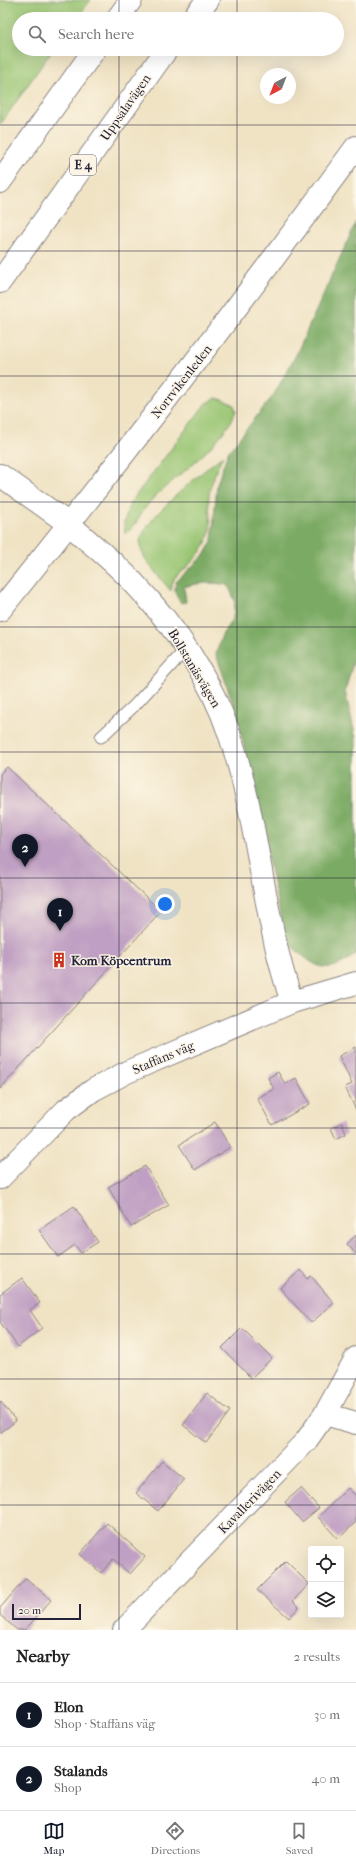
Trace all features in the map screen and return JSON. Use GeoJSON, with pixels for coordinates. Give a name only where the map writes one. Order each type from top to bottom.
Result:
{"type":"FeatureCollection","features":[{"type":"Feature","properties":{"kind":"main road"},"geometry":{"type":"LineString","coordinates":[[122,12],[131,0]]}},
{"type":"Feature","properties":{"kind":"main road"},"geometry":{"type":"LineString","coordinates":[[198,12],[208,0]]}},
{"type":"Feature","properties":{"kind":"main road"},"geometry":{"type":"LineString","coordinates":[[0,182],[90,56]]}},
{"type":"Feature","properties":{"kind":"main road","name":"Uppsalavägen"},"geometry":{"type":"LineString","coordinates":[[0,282],[162,56]]}},
{"type":"Feature","properties":{"kind":"main road","name":"Norrvikenleden"},"geometry":{"type":"LineString","coordinates":[[0,610],[233,314],[356,148]]}},
{"type":"Feature","properties":{"kind":"main road","name":"Bollstanäsvägen"},"geometry":{"type":"LineString","coordinates":[[0,475],[69,524],[132,580],[156,608],[186,649],[209,687],[229,733],[246,799],[278,956],[292,1002]]}},
{"type":"Feature","properties":{"kind":"main road","name":"Staffans väg"},"geometry":{"type":"LineString","coordinates":[[0,1178],[66,1110],[93,1090],[127,1072],[292,1002],[356,983]]}},
{"type":"Feature","properties":{"kind":"main road","name":"Kavallerivägen"},"geometry":{"type":"LineString","coordinates":[[124,1630],[306,1441],[325,1414],[356,1358]]}},
{"type":"Feature","properties":{"kind":"main road"},"geometry":{"type":"LineString","coordinates":[[325,1414],[356,1423]]}},
{"type":"Feature","properties":{"kind":"lane"},"geometry":{"type":"LineString","coordinates":[[101,737],[135,705],[186,649]]}},
{"type":"Feature","properties":{"kind":"green space"},"geometry":{"type":"Polygon","coordinates":[[[0,0],[91,0],[82,12],[12,12],[12,56],[48,56],[0,125],[0,0]]]}},
{"type":"Feature","properties":{"kind":"green space"},"geometry":{"type":"Polygon","coordinates":[[[356,222],[356,653],[345,691],[356,739],[356,954],[345,962],[327,967],[319,966],[312,962],[286,942],[237,715],[216,654],[222,635],[233,618],[235,601],[228,585],[206,583],[184,587],[186,602],[181,603],[176,595],[175,588],[176,582],[205,554],[212,541],[217,484],[228,452],[273,396],[296,355],[356,222]]]}},
{"type":"Feature","properties":{"kind":"green space"},"geometry":{"type":"Polygon","coordinates":[[[217,398],[233,404],[236,410],[230,424],[204,454],[149,503],[132,528],[125,534],[124,523],[130,503],[206,403],[217,398]]]}},
{"type":"Feature","properties":{"kind":"green space"},"geometry":{"type":"Polygon","coordinates":[[[223,455],[215,474],[209,495],[211,523],[207,540],[196,558],[174,579],[171,591],[145,558],[140,545],[142,535],[149,524],[174,497],[223,455]]]}},
{"type":"Feature","properties":{"kind":"building","name":"Kom Köpcentrum"},"geometry":{"type":"Polygon","coordinates":[[[7,767],[161,911],[0,1089],[0,774],[7,767]]]}},
{"type":"Feature","properties":{"kind":"building"},"geometry":{"type":"Polygon","coordinates":[[[356,1047],[356,1110],[345,1087],[352,1084],[339,1056],[356,1047]]]}},
{"type":"Feature","properties":{"kind":"building"},"geometry":{"type":"Polygon","coordinates":[[[278,1072],[285,1084],[296,1078],[310,1104],[272,1125],[257,1098],[274,1089],[268,1078],[278,1072]]]}},
{"type":"Feature","properties":{"kind":"building"},"geometry":{"type":"Polygon","coordinates":[[[215,1122],[230,1147],[195,1170],[179,1145],[215,1122]]]}},
{"type":"Feature","properties":{"kind":"building"},"geometry":{"type":"Polygon","coordinates":[[[342,1123],[346,1134],[336,1139],[331,1128],[342,1123]]]}},
{"type":"Feature","properties":{"kind":"building"},"geometry":{"type":"Polygon","coordinates":[[[145,1166],[169,1205],[131,1227],[108,1187],[145,1166]]]}},
{"type":"Feature","properties":{"kind":"building"},"geometry":{"type":"Polygon","coordinates":[[[74,1206],[98,1242],[81,1253],[75,1245],[58,1257],[39,1230],[74,1206]]]}},
{"type":"Feature","properties":{"kind":"building"},"geometry":{"type":"Polygon","coordinates":[[[356,1235],[356,1254],[347,1244],[356,1235]]]}},
{"type":"Feature","properties":{"kind":"building"},"geometry":{"type":"Polygon","coordinates":[[[301,1270],[308,1279],[311,1276],[334,1303],[311,1323],[280,1288],[301,1270]]]}},
{"type":"Feature","properties":{"kind":"building"},"geometry":{"type":"Polygon","coordinates":[[[22,1278],[40,1303],[30,1310],[42,1328],[18,1347],[0,1322],[0,1294],[22,1278]]]}},
{"type":"Feature","properties":{"kind":"building"},"geometry":{"type":"Polygon","coordinates":[[[242,1328],[272,1358],[251,1378],[222,1348],[242,1328]]]}},
{"type":"Feature","properties":{"kind":"building"},"geometry":{"type":"Polygon","coordinates":[[[207,1393],[230,1411],[206,1443],[183,1425],[207,1393]]]}},
{"type":"Feature","properties":{"kind":"building"},"geometry":{"type":"Polygon","coordinates":[[[0,1401],[16,1421],[0,1433],[0,1401]]]}},
{"type":"Feature","properties":{"kind":"building"},"geometry":{"type":"Polygon","coordinates":[[[162,1461],[184,1479],[158,1511],[136,1493],[162,1461]]]}},
{"type":"Feature","properties":{"kind":"building"},"geometry":{"type":"Polygon","coordinates":[[[301,1488],[319,1508],[302,1522],[285,1502],[301,1488]]]}},
{"type":"Feature","properties":{"kind":"building"},"geometry":{"type":"Polygon","coordinates":[[[348,1488],[356,1496],[356,1522],[338,1539],[318,1517],[348,1488]]]}},
{"type":"Feature","properties":{"kind":"building"},"geometry":{"type":"Polygon","coordinates":[[[107,1523],[145,1557],[130,1574],[113,1559],[101,1573],[80,1554],[107,1523]]]}},
{"type":"Feature","properties":{"kind":"building"},"geometry":{"type":"Polygon","coordinates":[[[286,1561],[308,1583],[308,1585],[293,1601],[299,1607],[289,1618],[257,1590],[286,1561]]]}},
{"type":"Feature","properties":{"kind":"building"},"geometry":{"type":"Polygon","coordinates":[[[26,1578],[51,1600],[25,1630],[17,1630],[0,1615],[0,1608],[26,1578]]]}},
{"type":"Feature","properties":{"kind":"place","name":"Stalands"},"geometry":{"type":"Point","coordinates":[25,867]}},
{"type":"Feature","properties":{"kind":"place","name":"Elon"},"geometry":{"type":"Point","coordinates":[60,931]}},
{"type":"Feature","properties":{"kind":"place","name":"Kom Köpcentrum"},"geometry":{"type":"Point","coordinates":[59,960]}}]}
